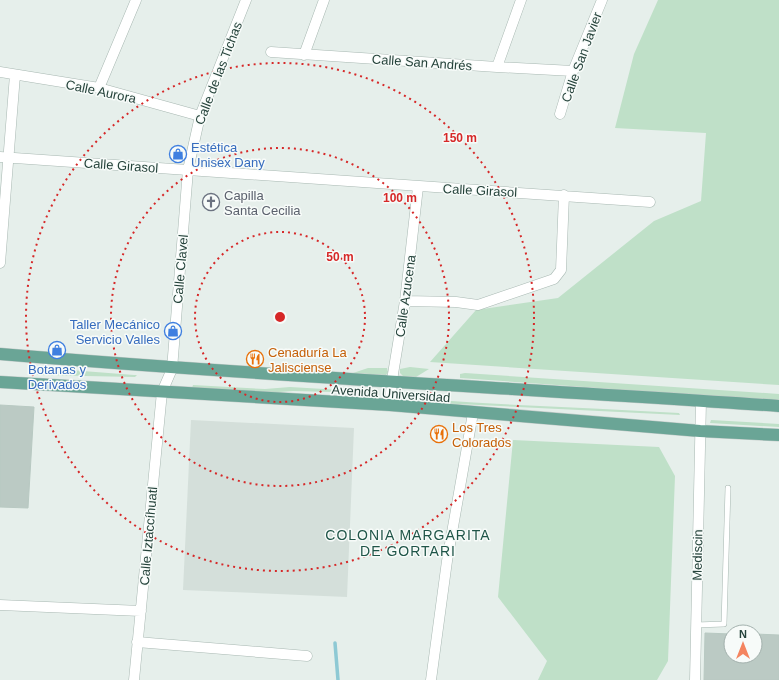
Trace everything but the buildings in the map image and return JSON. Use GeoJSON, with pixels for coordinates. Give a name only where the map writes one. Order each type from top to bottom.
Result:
{"type":"FeatureCollection","features":[{"type":"Feature","properties":{"kind":"main road","name":"Avenida Universidad"},"geometry":{"type":"LineString","coordinates":[[0,354],[172,368],[392,380],[779,406]]}},
{"type":"Feature","properties":{"kind":"main road","name":"Avenida Universidad"},"geometry":{"type":"LineString","coordinates":[[0,382],[390,406],[700,431],[779,435]]}},
{"type":"Feature","properties":{"kind":"street"},"geometry":{"type":"LineString","coordinates":[[99,88],[136,0]]}},
{"type":"Feature","properties":{"kind":"street","name":"Calle de las Tichas"},"geometry":{"type":"LineString","coordinates":[[188,170],[200,116],[246,0]]}},
{"type":"Feature","properties":{"kind":"street"},"geometry":{"type":"LineString","coordinates":[[304,55],[324,0]]}},
{"type":"Feature","properties":{"kind":"street"},"geometry":{"type":"LineString","coordinates":[[497,67],[520,0]]}},
{"type":"Feature","properties":{"kind":"street","name":"Calle San Javier"},"geometry":{"type":"LineString","coordinates":[[560,114],[574,71],[602,0]]}},
{"type":"Feature","properties":{"kind":"street","name":"Calle San Andrés"},"geometry":{"type":"LineString","coordinates":[[271,52],[574,71]]}},
{"type":"Feature","properties":{"kind":"street","name":"Calle Aurora"},"geometry":{"type":"LineString","coordinates":[[0,72],[99,88],[200,116]]}},
{"type":"Feature","properties":{"kind":"street"},"geometry":{"type":"LineString","coordinates":[[0,263],[4,158],[15,75]]}},
{"type":"Feature","properties":{"kind":"street","name":"Calle Girasol"},"geometry":{"type":"LineString","coordinates":[[4,158],[650,202]]}},
{"type":"Feature","properties":{"kind":"street","name":"Calle Clavel"},"geometry":{"type":"LineString","coordinates":[[162,392],[172,368],[188,170]]}},
{"type":"Feature","properties":{"kind":"street","name":"Calle Azucena"},"geometry":{"type":"LineString","coordinates":[[390,406],[392,380],[405,301],[418,187]]}},
{"type":"Feature","properties":{"kind":"street"},"geometry":{"type":"LineString","coordinates":[[405,301],[478,304],[554,279],[561,270],[564,195]]}},
{"type":"Feature","properties":{"kind":"street","name":"Calle Iztaccíhuatl"},"geometry":{"type":"LineString","coordinates":[[134,680],[162,392]]}},
{"type":"Feature","properties":{"kind":"street","name":"Mediscin"},"geometry":{"type":"LineString","coordinates":[[695,680],[700,401]]}},
{"type":"Feature","properties":{"kind":"street"},"geometry":{"type":"LineString","coordinates":[[431,680],[447,561],[473,413]]}},
{"type":"Feature","properties":{"kind":"street"},"geometry":{"type":"LineString","coordinates":[[0,605],[141,611]]}},
{"type":"Feature","properties":{"kind":"street"},"geometry":{"type":"LineString","coordinates":[[137,642],[307,656]]}},
{"type":"Feature","properties":{"kind":"lane"},"geometry":{"type":"LineString","coordinates":[[696,625],[724,624],[728,488]]}},
{"type":"Feature","properties":{"kind":"shaded area"},"geometry":{"type":"Polygon","coordinates":[[[191,420],[354,428],[347,597],[183,590],[191,420]]]}},
{"type":"Feature","properties":{"kind":"green space"},"geometry":{"type":"Polygon","coordinates":[[[658,0],[779,0],[779,385],[430,362],[476,310],[558,298],[654,221],[701,201],[706,133],[615,128],[634,54],[658,0]]]}},
{"type":"Feature","properties":{"kind":"green space"},"geometry":{"type":"Polygon","coordinates":[[[410,367],[429,369],[416,377],[403,376],[400,373],[400,369],[410,367]]]}},
{"type":"Feature","properties":{"kind":"green space"},"geometry":{"type":"Polygon","coordinates":[[[368,368],[387,368],[388,372],[386,375],[353,373],[368,368]]]}},
{"type":"Feature","properties":{"kind":"green space"},"geometry":{"type":"Polygon","coordinates":[[[70,370],[137,375],[135,377],[37,375],[38,373],[70,370]]]}},
{"type":"Feature","properties":{"kind":"green space"},"geometry":{"type":"Polygon","coordinates":[[[465,373],[779,394],[779,401],[460,378],[460,374],[465,373]]]}},
{"type":"Feature","properties":{"kind":"green space"},"geometry":{"type":"Polygon","coordinates":[[[193,385],[265,389],[290,387],[375,392],[293,391],[265,393],[192,388],[193,385]]]}},
{"type":"Feature","properties":{"kind":"green space"},"geometry":{"type":"Polygon","coordinates":[[[437,400],[679,413],[680,415],[437,403],[437,400]]]}},
{"type":"Feature","properties":{"kind":"green space"},"geometry":{"type":"Polygon","coordinates":[[[711,420],[779,424],[779,427],[710,423],[711,420]]]}},
{"type":"Feature","properties":{"kind":"green space"},"geometry":{"type":"Polygon","coordinates":[[[513,440],[659,447],[675,476],[668,661],[657,680],[538,680],[547,661],[498,597],[513,440]]]}},
{"type":"Feature","properties":{"kind":"waterway"},"geometry":{"type":"LineString","coordinates":[[335,643],[338,680]]}},
{"type":"Feature","properties":{"kind":"place","name":"Estética Unisex Dany"},"geometry":{"type":"Point","coordinates":[178,154]}},
{"type":"Feature","properties":{"kind":"place","name":"Capilla Santa Cecilia"},"geometry":{"type":"Point","coordinates":[211,202]}},
{"type":"Feature","properties":{"kind":"place","name":"Taller Mecánico Servicio Valles"},"geometry":{"type":"Point","coordinates":[173,331]}},
{"type":"Feature","properties":{"kind":"place","name":"Botanas y Derivados"},"geometry":{"type":"Point","coordinates":[57,350]}},
{"type":"Feature","properties":{"kind":"place","name":"Cenaduría La Jalisciense"},"geometry":{"type":"Point","coordinates":[255,359]}},
{"type":"Feature","properties":{"kind":"place","name":"Los Tres Colorados"},"geometry":{"type":"Point","coordinates":[439,434]}},
{"type":"Feature","properties":{"kind":"district","name":"COLONIA MARGARITA DE GORTARI"},"geometry":{"type":"Point","coordinates":[408,544]}}]}
